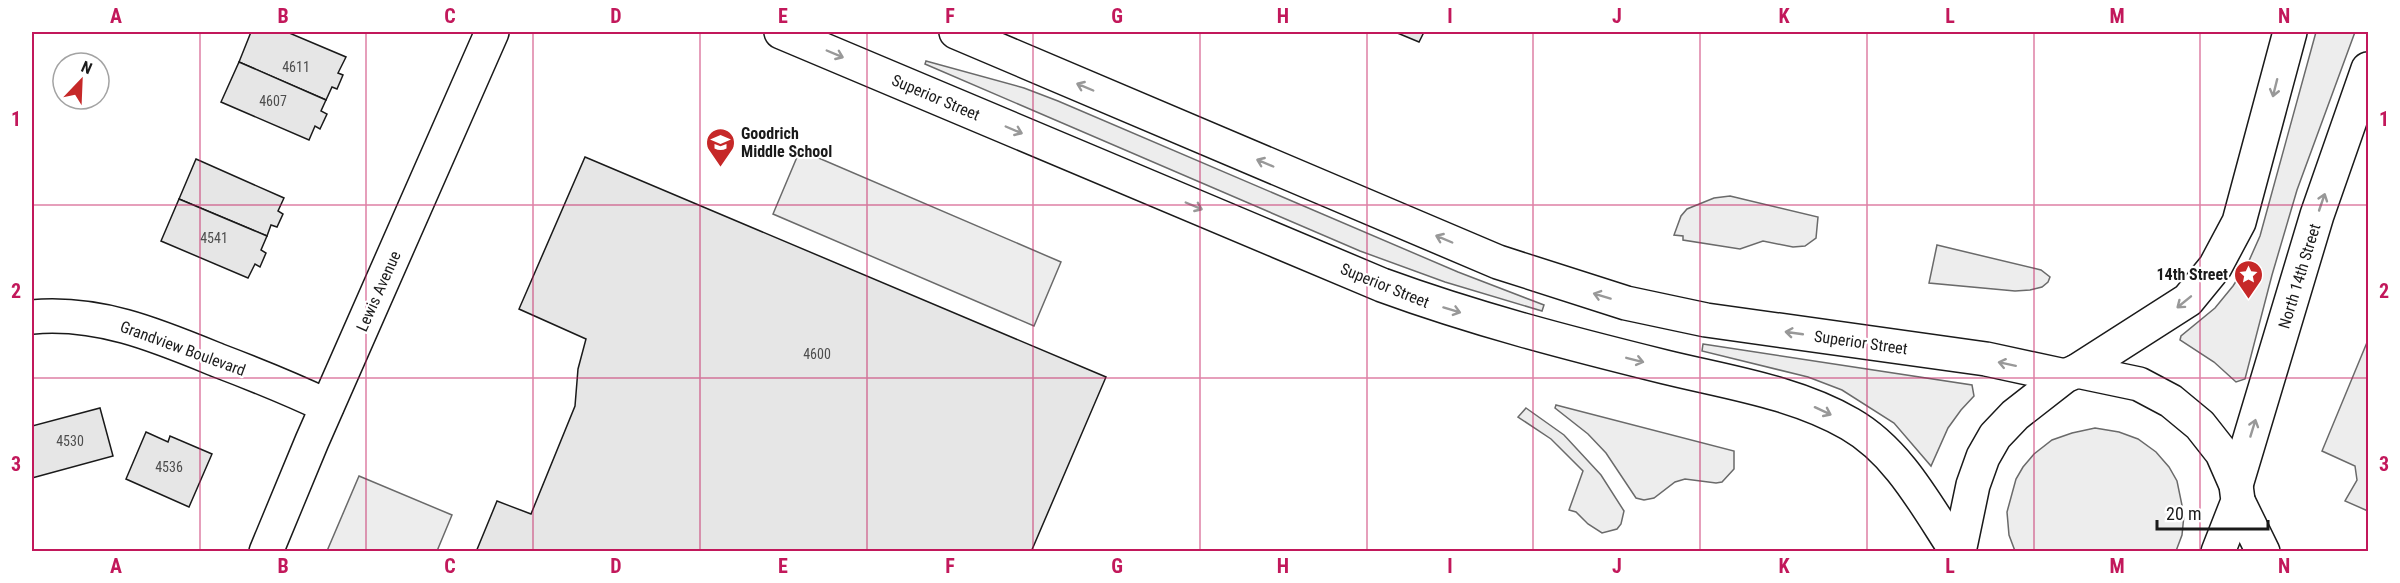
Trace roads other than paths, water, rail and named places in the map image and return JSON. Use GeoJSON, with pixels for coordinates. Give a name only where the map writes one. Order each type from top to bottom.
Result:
{"type":"FeatureCollection","features":[{"type":"Feature","properties":{"kind":"main road","name":"Lewis Avenue"},"geometry":{"type":"LineString","coordinates":[[266,552],[327,406],[492,32]]}},
{"type":"Feature","properties":{"kind":"main road","name":"Superior Street"},"geometry":{"type":"LineString","coordinates":[[781,32],[1382,285],[1444,308],[1517,330],[1812,406],[1851,425],[1884,450],[1908,479],[1958,552]]}},
{"type":"Feature","properties":{"kind":"main road","name":"Superior Street"},"geometry":{"type":"LineString","coordinates":[[956,32],[1498,262],[1561,284],[1626,303],[1706,320],[1986,359],[2139,384],[2171,401],[2200,425],[2222,453],[2237,493]]}},
{"type":"Feature","properties":{"kind":"main road"},"geometry":{"type":"LineString","coordinates":[[1958,552],[1973,486],[1983,457],[1995,436],[2015,415],[2071,374],[2188,300],[2215,267],[2239,222],[2290,32]]}},
{"type":"Feature","properties":{"kind":"main road","name":"North 14th Street"},"geometry":{"type":"LineString","coordinates":[[2218,552],[2317,215],[2368,69]]}},
{"type":"Feature","properties":{"kind":"main road","name":"Grandview Boulevard"},"geometry":{"type":"LineString","coordinates":[[32,317],[55,315],[112,321],[165,339],[327,406]]}},
{"type":"Feature","properties":{"kind":"main road"},"geometry":{"type":"LineString","coordinates":[[2237,493],[2262,552]]}},
{"type":"Feature","properties":{"kind":"place","name":"Goodrich Middle School"},"geometry":{"type":"Point","coordinates":[720,168]}},
{"type":"Feature","properties":{"kind":"place","name":"14th Street"},"geometry":{"type":"Point","coordinates":[2249,300]}}]}
